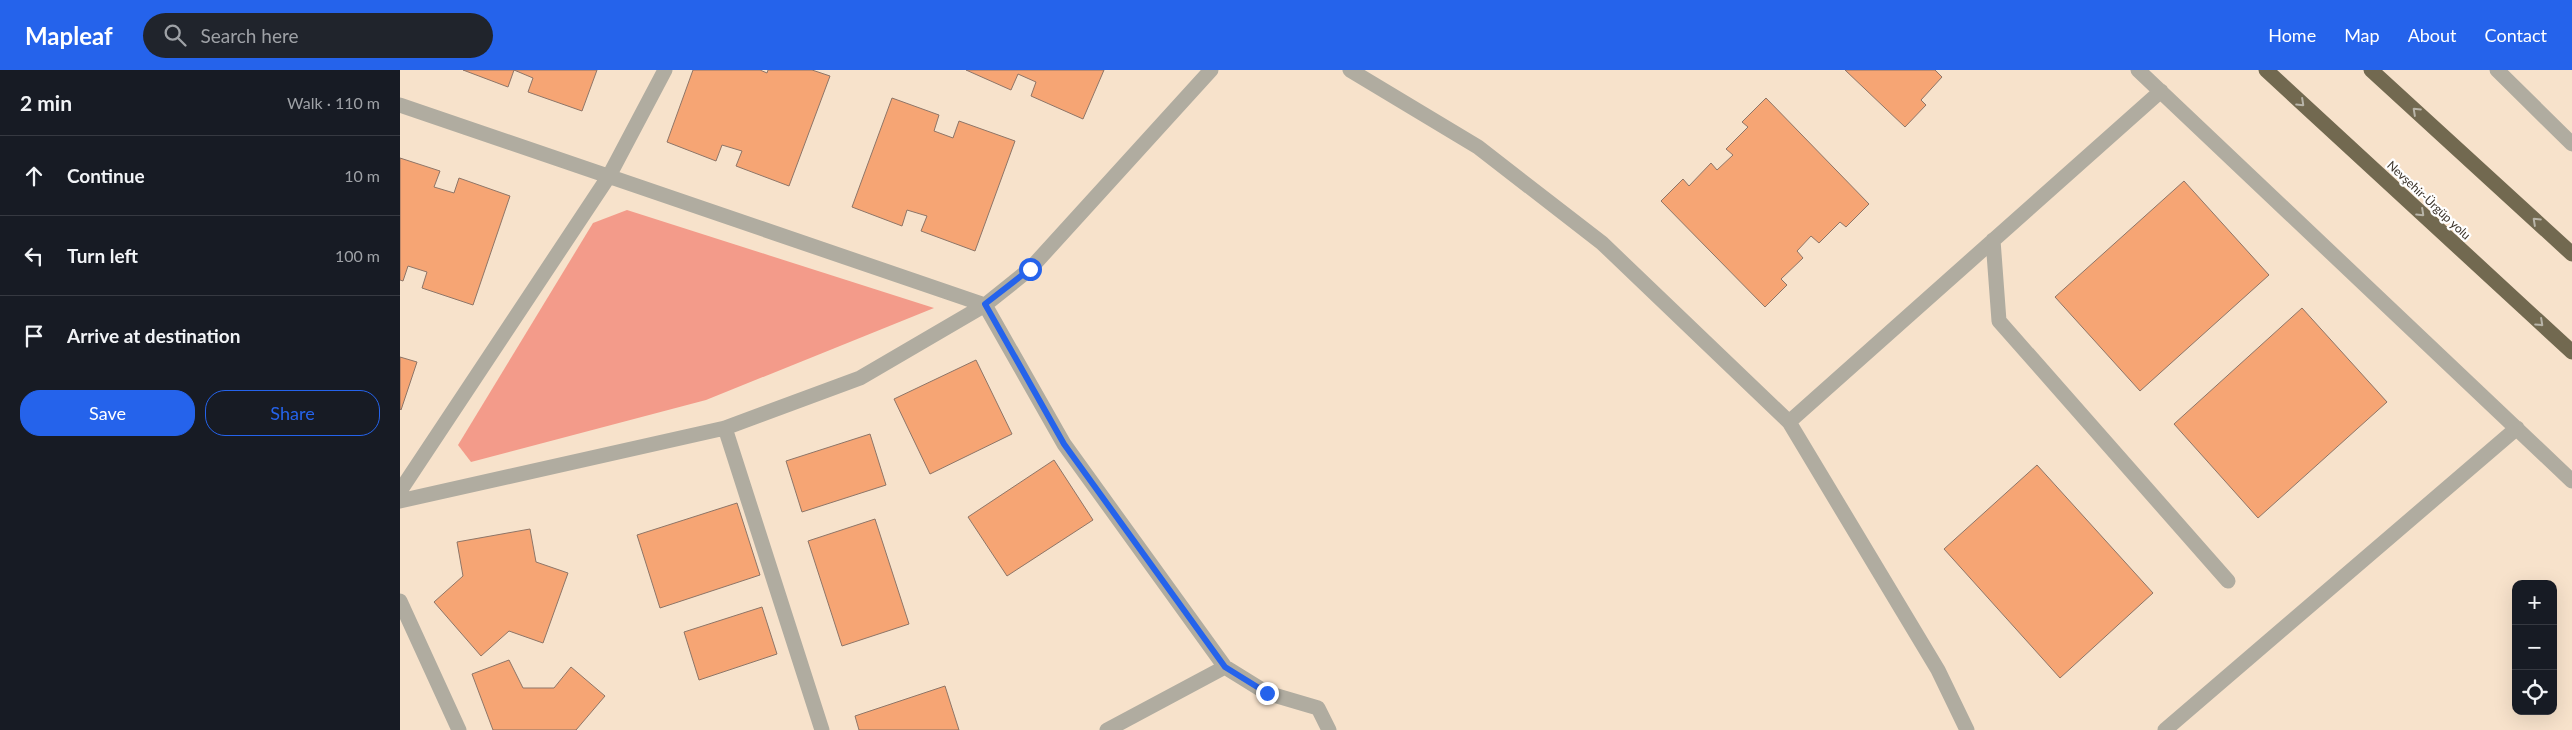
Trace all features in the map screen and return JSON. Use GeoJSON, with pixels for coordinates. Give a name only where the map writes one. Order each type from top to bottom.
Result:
{"type":"FeatureCollection","features":[{"type":"Feature","properties":{"kind":"highway","name":"Nevşehir-Ürgüp yolu"},"geometry":{"type":"LineString","coordinates":[[2266,70],[2572,352]]}},
{"type":"Feature","properties":{"kind":"highway"},"geometry":{"type":"LineString","coordinates":[[2371,70],[2572,254]]}},
{"type":"Feature","properties":{"kind":"street"},"geometry":{"type":"LineString","coordinates":[[400,491],[609,176],[665,70]]}},
{"type":"Feature","properties":{"kind":"street"},"geometry":{"type":"LineString","coordinates":[[400,501],[725,428],[860,378],[985,304],[1030,269],[1211,70]]}},
{"type":"Feature","properties":{"kind":"street"},"geometry":{"type":"LineString","coordinates":[[1350,70],[1478,147],[1602,243],[1789,422],[1938,670],[1967,730]]}},
{"type":"Feature","properties":{"kind":"street"},"geometry":{"type":"LineString","coordinates":[[2138,70],[2572,481]]}},
{"type":"Feature","properties":{"kind":"street"},"geometry":{"type":"LineString","coordinates":[[2497,70],[2572,144]]}},
{"type":"Feature","properties":{"kind":"street"},"geometry":{"type":"LineString","coordinates":[[1789,422],[2161,91]]}},
{"type":"Feature","properties":{"kind":"street"},"geometry":{"type":"LineString","coordinates":[[400,105],[985,304],[1064,444],[1225,667],[1267,693],[1318,708],[1329,730]]}},
{"type":"Feature","properties":{"kind":"street"},"geometry":{"type":"LineString","coordinates":[[1993,240],[2000,321],[2228,581]]}},
{"type":"Feature","properties":{"kind":"street"},"geometry":{"type":"LineString","coordinates":[[725,428],[822,730]]}},
{"type":"Feature","properties":{"kind":"street"},"geometry":{"type":"LineString","coordinates":[[2165,730],[2517,428]]}},
{"type":"Feature","properties":{"kind":"street"},"geometry":{"type":"LineString","coordinates":[[400,601],[407,633],[459,730]]}},
{"type":"Feature","properties":{"kind":"street"},"geometry":{"type":"LineString","coordinates":[[1107,730],[1225,667]]}},
{"type":"Feature","properties":{"kind":"shaded area"},"geometry":{"type":"Polygon","coordinates":[[[627,210],[934,308],[706,400],[471,462],[458,445],[593,223],[627,210]]]}},
{"type":"Feature","properties":{"kind":"building"},"geometry":{"type":"Polygon","coordinates":[[[463,70],[514,70],[508,87],[463,70]]]}},
{"type":"Feature","properties":{"kind":"building"},"geometry":{"type":"Polygon","coordinates":[[[514,70],[597,70],[582,111],[528,92],[533,78],[514,70]]]}},
{"type":"Feature","properties":{"kind":"building"},"geometry":{"type":"Polygon","coordinates":[[[693,70],[760,70],[767,73],[768,70],[812,70],[830,76],[789,186],[736,166],[742,151],[722,145],[716,161],[667,142],[693,70]]]}},
{"type":"Feature","properties":{"kind":"building"},"geometry":{"type":"Polygon","coordinates":[[[966,70],[1104,70],[1083,119],[1031,96],[1036,82],[1018,74],[1011,90],[966,70]]]}},
{"type":"Feature","properties":{"kind":"building"},"geometry":{"type":"Polygon","coordinates":[[[1845,70],[1935,70],[1942,77],[1921,100],[1926,105],[1905,127],[1845,70]]]}},
{"type":"Feature","properties":{"kind":"building"},"geometry":{"type":"Polygon","coordinates":[[[892,98],[939,115],[934,131],[953,138],[959,121],[1015,141],[975,251],[921,231],[927,216],[907,210],[902,226],[852,207],[892,98]]]}},
{"type":"Feature","properties":{"kind":"building"},"geometry":{"type":"Polygon","coordinates":[[[1766,98],[1869,204],[1846,227],[1840,222],[1819,243],[1811,236],[1797,251],[1803,258],[1781,279],[1787,285],[1765,307],[1661,201],[1683,179],[1689,186],[1711,163],[1717,170],[1733,155],[1726,149],[1748,127],[1742,122],[1766,98]]]}},
{"type":"Feature","properties":{"kind":"building"},"geometry":{"type":"Polygon","coordinates":[[[400,158],[440,171],[434,187],[454,193],[459,178],[510,196],[473,305],[422,288],[427,272],[408,266],[403,281],[400,280],[400,158]]]}},
{"type":"Feature","properties":{"kind":"building"},"geometry":{"type":"Polygon","coordinates":[[[2184,181],[2269,275],[2140,391],[2055,297],[2184,181]]]}},
{"type":"Feature","properties":{"kind":"building"},"geometry":{"type":"Polygon","coordinates":[[[2302,308],[2387,402],[2258,518],[2174,424],[2302,308]]]}},
{"type":"Feature","properties":{"kind":"building"},"geometry":{"type":"Polygon","coordinates":[[[400,357],[417,362],[401,410],[400,409],[400,357]]]}},
{"type":"Feature","properties":{"kind":"building"},"geometry":{"type":"Polygon","coordinates":[[[976,360],[1012,434],[930,474],[894,399],[976,360]]]}},
{"type":"Feature","properties":{"kind":"building"},"geometry":{"type":"Polygon","coordinates":[[[870,434],[886,485],[802,512],[786,461],[870,434]]]}},
{"type":"Feature","properties":{"kind":"building"},"geometry":{"type":"Polygon","coordinates":[[[1054,460],[1093,520],[1007,576],[968,517],[1054,460]]]}},
{"type":"Feature","properties":{"kind":"building"},"geometry":{"type":"Polygon","coordinates":[[[2037,465],[2153,593],[2060,678],[1944,549],[2037,465]]]}},
{"type":"Feature","properties":{"kind":"building"},"geometry":{"type":"Polygon","coordinates":[[[737,503],[760,575],[660,608],[637,535],[737,503]]]}},
{"type":"Feature","properties":{"kind":"building"},"geometry":{"type":"Polygon","coordinates":[[[875,519],[909,624],[842,646],[808,541],[875,519]]]}},
{"type":"Feature","properties":{"kind":"building"},"geometry":{"type":"Polygon","coordinates":[[[530,529],[536,562],[568,573],[543,643],[509,631],[481,656],[434,602],[463,576],[457,542],[530,529]]]}},
{"type":"Feature","properties":{"kind":"building"},"geometry":{"type":"Polygon","coordinates":[[[762,607],[777,654],[699,680],[684,632],[762,607]]]}},
{"type":"Feature","properties":{"kind":"building"},"geometry":{"type":"Polygon","coordinates":[[[509,660],[523,688],[554,688],[571,667],[605,696],[576,730],[493,730],[472,674],[509,660]]]}},
{"type":"Feature","properties":{"kind":"building"},"geometry":{"type":"Polygon","coordinates":[[[945,686],[959,730],[859,730],[855,716],[945,686]]]}},
{"type":"Feature","properties":{"kind":"route"},"geometry":{"type":"LineString","coordinates":[[1030,269],[985,304],[1064,444],[1225,667],[1267,693]]}}]}
